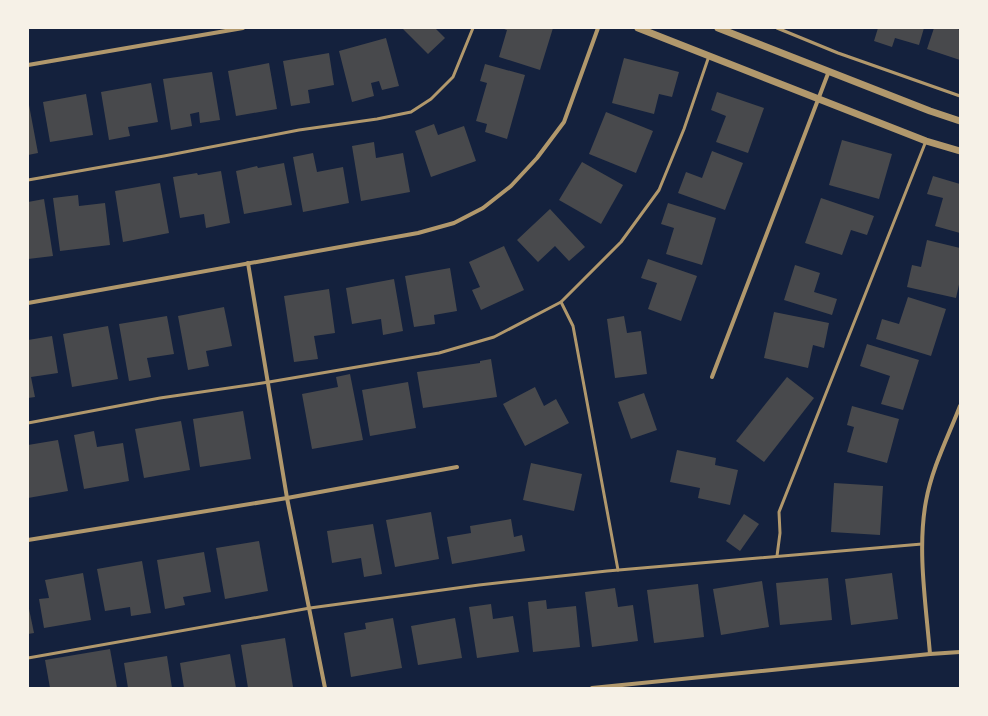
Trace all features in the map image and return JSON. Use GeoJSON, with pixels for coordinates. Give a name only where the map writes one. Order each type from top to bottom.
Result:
{"type":"FeatureCollection","features":[{"type":"Feature","properties":{"kind":"street"},"geometry":{"type":"LineString","coordinates":[[28,65],[243,28]]}},
{"type":"Feature","properties":{"kind":"street"},"geometry":{"type":"LineString","coordinates":[[28,303],[418,233],[454,222],[483,208],[511,186],[532,164],[564,122],[598,28]]}},
{"type":"Feature","properties":{"kind":"street"},"geometry":{"type":"LineString","coordinates":[[638,28],[926,141],[960,151]]}},
{"type":"Feature","properties":{"kind":"street"},"geometry":{"type":"LineString","coordinates":[[718,28],[930,111],[960,121]]}},
{"type":"Feature","properties":{"kind":"street"},"geometry":{"type":"LineString","coordinates":[[712,377],[829,71]]}},
{"type":"Feature","properties":{"kind":"street"},"geometry":{"type":"LineString","coordinates":[[248,263],[288,498],[326,688]]}},
{"type":"Feature","properties":{"kind":"street"},"geometry":{"type":"LineString","coordinates":[[930,654],[922,544],[926,501],[934,471],[960,406]]}},
{"type":"Feature","properties":{"kind":"street"},"geometry":{"type":"LineString","coordinates":[[28,540],[288,498],[457,467]]}},
{"type":"Feature","properties":{"kind":"street"},"geometry":{"type":"LineString","coordinates":[[592,688],[960,652]]}},
{"type":"Feature","properties":{"kind":"lane"},"geometry":{"type":"LineString","coordinates":[[28,180],[298,130],[377,119],[411,112],[431,99],[453,77],[473,28]]}},
{"type":"Feature","properties":{"kind":"lane"},"geometry":{"type":"LineString","coordinates":[[777,28],[838,53],[960,96]]}},
{"type":"Feature","properties":{"kind":"lane"},"geometry":{"type":"LineString","coordinates":[[28,423],[160,398],[269,382],[439,353],[494,336],[561,302],[621,242],[659,190],[684,129],[709,56]]}},
{"type":"Feature","properties":{"kind":"lane"},"geometry":{"type":"LineString","coordinates":[[777,556],[780,533],[779,512],[926,141]]}},
{"type":"Feature","properties":{"kind":"lane"},"geometry":{"type":"LineString","coordinates":[[561,302],[573,326],[618,570]]}},
{"type":"Feature","properties":{"kind":"lane"},"geometry":{"type":"LineString","coordinates":[[28,658],[310,608],[479,585],[618,570],[922,544]]}},
{"type":"Feature","properties":{"kind":"building"},"geometry":{"type":"Polygon","coordinates":[[[402,28],[435,28],[445,38],[428,54],[402,28]]]}},
{"type":"Feature","properties":{"kind":"building"},"geometry":{"type":"Polygon","coordinates":[[[501,28],[553,28],[540,70],[499,57],[507,30],[501,28]]]}},
{"type":"Feature","properties":{"kind":"building"},"geometry":{"type":"Polygon","coordinates":[[[878,28],[924,28],[919,45],[895,38],[892,47],[874,41],[878,28]]]}},
{"type":"Feature","properties":{"kind":"building"},"geometry":{"type":"Polygon","coordinates":[[[934,28],[955,28],[960,30],[960,60],[927,49],[934,28]]]}},
{"type":"Feature","properties":{"kind":"building"},"geometry":{"type":"Polygon","coordinates":[[[386,38],[399,86],[382,90],[379,81],[371,83],[374,96],[352,102],[339,51],[386,38]]]}},
{"type":"Feature","properties":{"kind":"building"},"geometry":{"type":"Polygon","coordinates":[[[329,53],[334,85],[308,90],[310,103],[291,106],[283,61],[329,53]]]}},
{"type":"Feature","properties":{"kind":"building"},"geometry":{"type":"Polygon","coordinates":[[[624,58],[679,72],[672,97],[659,94],[654,114],[612,103],[624,58]]]}},
{"type":"Feature","properties":{"kind":"building"},"geometry":{"type":"Polygon","coordinates":[[[269,63],[277,109],[236,116],[228,71],[269,63]]]}},
{"type":"Feature","properties":{"kind":"building"},"geometry":{"type":"Polygon","coordinates":[[[485,64],[525,75],[507,139],[485,132],[487,124],[476,121],[487,83],[480,81],[485,64]]]}},
{"type":"Feature","properties":{"kind":"building"},"geometry":{"type":"Polygon","coordinates":[[[212,72],[220,120],[200,123],[199,112],[190,114],[192,126],[171,130],[163,79],[212,72]]]}},
{"type":"Feature","properties":{"kind":"building"},"geometry":{"type":"Polygon","coordinates":[[[151,83],[158,122],[128,127],[130,136],[109,140],[101,92],[151,83]]]}},
{"type":"Feature","properties":{"kind":"building"},"geometry":{"type":"Polygon","coordinates":[[[717,92],[764,108],[748,153],[716,142],[726,116],[711,110],[717,92]]]}},
{"type":"Feature","properties":{"kind":"building"},"geometry":{"type":"Polygon","coordinates":[[[86,94],[93,135],[50,142],[43,102],[86,94]]]}},
{"type":"Feature","properties":{"kind":"building"},"geometry":{"type":"Polygon","coordinates":[[[28,105],[38,153],[28,155],[28,105]]]}},
{"type":"Feature","properties":{"kind":"building"},"geometry":{"type":"Polygon","coordinates":[[[606,112],[653,131],[636,173],[589,154],[606,112]]]}},
{"type":"Feature","properties":{"kind":"building"},"geometry":{"type":"Polygon","coordinates":[[[434,124],[438,135],[464,126],[476,161],[431,177],[415,131],[434,124]]]}},
{"type":"Feature","properties":{"kind":"building"},"geometry":{"type":"Polygon","coordinates":[[[842,140],[892,154],[879,199],[829,185],[842,140]]]}},
{"type":"Feature","properties":{"kind":"building"},"geometry":{"type":"Polygon","coordinates":[[[374,142],[376,158],[403,153],[410,192],[361,201],[352,146],[374,142]]]}},
{"type":"Feature","properties":{"kind":"building"},"geometry":{"type":"Polygon","coordinates":[[[712,151],[743,163],[725,210],[678,193],[686,172],[702,178],[712,151]]]}},
{"type":"Feature","properties":{"kind":"building"},"geometry":{"type":"Polygon","coordinates":[[[313,153],[317,172],[343,167],[349,203],[303,212],[293,157],[313,153]]]}},
{"type":"Feature","properties":{"kind":"building"},"geometry":{"type":"Polygon","coordinates":[[[582,162],[623,185],[601,224],[559,200],[582,162]]]}},
{"type":"Feature","properties":{"kind":"building"},"geometry":{"type":"Polygon","coordinates":[[[284,163],[292,205],[244,214],[236,171],[257,166],[258,168],[284,163]]]}},
{"type":"Feature","properties":{"kind":"building"},"geometry":{"type":"Polygon","coordinates":[[[221,171],[230,223],[206,228],[204,214],[180,218],[173,177],[221,171]]]}},
{"type":"Feature","properties":{"kind":"building"},"geometry":{"type":"Polygon","coordinates":[[[933,176],[960,184],[960,233],[935,226],[943,198],[927,194],[933,176]]]}},
{"type":"Feature","properties":{"kind":"building"},"geometry":{"type":"Polygon","coordinates":[[[160,183],[169,233],[123,242],[115,191],[160,183]]]}},
{"type":"Feature","properties":{"kind":"building"},"geometry":{"type":"Polygon","coordinates":[[[78,195],[79,206],[105,203],[110,245],[60,251],[53,198],[78,195]]]}},
{"type":"Feature","properties":{"kind":"building"},"geometry":{"type":"Polygon","coordinates":[[[821,198],[874,216],[867,235],[851,230],[842,255],[805,243],[821,198]]]}},
{"type":"Feature","properties":{"kind":"building"},"geometry":{"type":"Polygon","coordinates":[[[44,199],[53,256],[28,259],[28,202],[44,199]]]}},
{"type":"Feature","properties":{"kind":"building"},"geometry":{"type":"Polygon","coordinates":[[[668,203],[716,218],[702,265],[666,254],[674,228],[661,224],[668,203]]]}},
{"type":"Feature","properties":{"kind":"building"},"geometry":{"type":"Polygon","coordinates":[[[550,209],[585,247],[569,261],[555,246],[538,262],[517,240],[550,209]]]}},
{"type":"Feature","properties":{"kind":"building"},"geometry":{"type":"Polygon","coordinates":[[[927,240],[960,248],[960,280],[956,298],[907,287],[912,265],[921,267],[927,240]]]}},
{"type":"Feature","properties":{"kind":"building"},"geometry":{"type":"Polygon","coordinates":[[[504,246],[524,290],[481,310],[472,290],[480,287],[469,262],[504,246]]]}},
{"type":"Feature","properties":{"kind":"building"},"geometry":{"type":"Polygon","coordinates":[[[648,259],[697,276],[681,321],[648,309],[657,283],[641,278],[648,259]]]}},
{"type":"Feature","properties":{"kind":"building"},"geometry":{"type":"Polygon","coordinates":[[[795,265],[820,273],[814,292],[837,299],[832,315],[784,300],[795,265]]]}},
{"type":"Feature","properties":{"kind":"building"},"geometry":{"type":"Polygon","coordinates":[[[450,268],[457,311],[434,315],[435,324],[414,327],[405,276],[450,268]]]}},
{"type":"Feature","properties":{"kind":"building"},"geometry":{"type":"Polygon","coordinates":[[[394,279],[403,331],[383,335],[381,319],[352,324],[346,288],[394,279]]]}},
{"type":"Feature","properties":{"kind":"building"},"geometry":{"type":"Polygon","coordinates":[[[329,289],[335,333],[314,336],[318,359],[294,362],[284,296],[329,289]]]}},
{"type":"Feature","properties":{"kind":"building"},"geometry":{"type":"Polygon","coordinates":[[[908,297],[946,309],[931,356],[876,339],[882,319],[899,324],[908,297]]]}},
{"type":"Feature","properties":{"kind":"building"},"geometry":{"type":"Polygon","coordinates":[[[224,307],[232,346],[206,351],[209,366],[188,370],[178,316],[224,307]]]}},
{"type":"Feature","properties":{"kind":"building"},"geometry":{"type":"Polygon","coordinates":[[[774,312],[829,323],[824,348],[813,345],[808,368],[764,358],[774,312]]]}},
{"type":"Feature","properties":{"kind":"building"},"geometry":{"type":"Polygon","coordinates":[[[167,316],[174,354],[147,358],[151,377],[129,381],[119,324],[167,316]]]}},
{"type":"Feature","properties":{"kind":"building"},"geometry":{"type":"Polygon","coordinates":[[[624,316],[627,333],[641,331],[647,374],[615,378],[607,319],[624,316]]]}},
{"type":"Feature","properties":{"kind":"building"},"geometry":{"type":"Polygon","coordinates":[[[108,326],[118,379],[72,387],[63,334],[108,326]]]}},
{"type":"Feature","properties":{"kind":"building"},"geometry":{"type":"Polygon","coordinates":[[[52,336],[58,373],[31,377],[35,397],[28,398],[28,340],[52,336]]]}},
{"type":"Feature","properties":{"kind":"building"},"geometry":{"type":"Polygon","coordinates":[[[867,344],[919,360],[903,410],[881,404],[890,376],[860,366],[867,344]]]}},
{"type":"Feature","properties":{"kind":"building"},"geometry":{"type":"Polygon","coordinates":[[[491,359],[497,397],[423,408],[417,372],[480,363],[480,361],[491,359]]]}},
{"type":"Feature","properties":{"kind":"building"},"geometry":{"type":"Polygon","coordinates":[[[350,374],[363,440],[312,449],[302,394],[338,387],[336,377],[350,374]]]}},
{"type":"Feature","properties":{"kind":"building"},"geometry":{"type":"Polygon","coordinates":[[[787,377],[814,398],[764,462],[736,441],[787,377]]]}},
{"type":"Feature","properties":{"kind":"building"},"geometry":{"type":"Polygon","coordinates":[[[408,382],[416,428],[370,436],[362,390],[408,382]]]}},
{"type":"Feature","properties":{"kind":"building"},"geometry":{"type":"Polygon","coordinates":[[[535,387],[544,406],[556,399],[569,423],[525,446],[503,404],[535,387]]]}},
{"type":"Feature","properties":{"kind":"building"},"geometry":{"type":"Polygon","coordinates":[[[644,393],[657,430],[631,439],[618,402],[644,393]]]}},
{"type":"Feature","properties":{"kind":"building"},"geometry":{"type":"Polygon","coordinates":[[[852,406],[899,419],[887,463],[847,452],[854,427],[847,425],[852,406]]]}},
{"type":"Feature","properties":{"kind":"building"},"geometry":{"type":"Polygon","coordinates":[[[243,411],[251,459],[200,467],[193,419],[243,411]]]}},
{"type":"Feature","properties":{"kind":"building"},"geometry":{"type":"Polygon","coordinates":[[[181,421],[190,470],[144,478],[135,429],[181,421]]]}},
{"type":"Feature","properties":{"kind":"building"},"geometry":{"type":"Polygon","coordinates":[[[94,431],[97,447],[123,443],[129,481],[84,489],[74,435],[94,431]]]}},
{"type":"Feature","properties":{"kind":"building"},"geometry":{"type":"Polygon","coordinates":[[[58,440],[68,491],[28,498],[28,445],[58,440]]]}},
{"type":"Feature","properties":{"kind":"building"},"geometry":{"type":"Polygon","coordinates":[[[677,450],[716,458],[715,465],[738,470],[730,505],[698,498],[700,488],[670,482],[677,450]]]}},
{"type":"Feature","properties":{"kind":"building"},"geometry":{"type":"Polygon","coordinates":[[[531,463],[582,474],[574,511],[523,500],[531,463]]]}},
{"type":"Feature","properties":{"kind":"building"},"geometry":{"type":"Polygon","coordinates":[[[834,483],[883,486],[880,535],[831,532],[834,483]]]}},
{"type":"Feature","properties":{"kind":"building"},"geometry":{"type":"Polygon","coordinates":[[[431,512],[439,559],[395,567],[386,520],[431,512]]]}},
{"type":"Feature","properties":{"kind":"building"},"geometry":{"type":"Polygon","coordinates":[[[744,514],[759,524],[740,551],[726,541],[744,514]]]}},
{"type":"Feature","properties":{"kind":"building"},"geometry":{"type":"Polygon","coordinates":[[[511,519],[514,537],[522,535],[525,551],[452,564],[447,537],[471,533],[470,526],[511,519]]]}},
{"type":"Feature","properties":{"kind":"building"},"geometry":{"type":"Polygon","coordinates":[[[373,524],[382,574],[364,577],[361,558],[332,563],[327,531],[373,524]]]}},
{"type":"Feature","properties":{"kind":"building"},"geometry":{"type":"Polygon","coordinates":[[[259,541],[268,591],[225,599],[216,548],[259,541]]]}},
{"type":"Feature","properties":{"kind":"building"},"geometry":{"type":"Polygon","coordinates":[[[204,552],[211,592],[183,597],[185,605],[165,609],[157,560],[204,552]]]}},
{"type":"Feature","properties":{"kind":"building"},"geometry":{"type":"Polygon","coordinates":[[[142,561],[151,613],[131,616],[130,607],[105,611],[97,569],[142,561]]]}},
{"type":"Feature","properties":{"kind":"building"},"geometry":{"type":"Polygon","coordinates":[[[83,573],[91,620],[44,628],[39,599],[49,598],[45,580],[83,573]]]}},
{"type":"Feature","properties":{"kind":"building"},"geometry":{"type":"Polygon","coordinates":[[[892,573],[898,619],[851,625],[845,579],[892,573]]]}},
{"type":"Feature","properties":{"kind":"building"},"geometry":{"type":"Polygon","coordinates":[[[828,578],[832,620],[780,625],[776,583],[828,578]]]}},
{"type":"Feature","properties":{"kind":"building"},"geometry":{"type":"Polygon","coordinates":[[[762,581],[769,627],[721,635],[713,589],[762,581]]]}},
{"type":"Feature","properties":{"kind":"building"},"geometry":{"type":"Polygon","coordinates":[[[698,584],[704,637],[654,643],[647,590],[698,584]]]}},
{"type":"Feature","properties":{"kind":"building"},"geometry":{"type":"Polygon","coordinates":[[[615,588],[618,607],[633,605],[638,641],[592,647],[585,592],[615,588]]]}},
{"type":"Feature","properties":{"kind":"building"},"geometry":{"type":"Polygon","coordinates":[[[546,600],[547,609],[576,606],[580,647],[533,652],[528,602],[546,600]]]}},
{"type":"Feature","properties":{"kind":"building"},"geometry":{"type":"Polygon","coordinates":[[[28,604],[34,633],[28,634],[28,604]]]}},
{"type":"Feature","properties":{"kind":"building"},"geometry":{"type":"Polygon","coordinates":[[[491,604],[493,619],[513,616],[519,652],[477,658],[469,607],[491,604]]]}},
{"type":"Feature","properties":{"kind":"building"},"geometry":{"type":"Polygon","coordinates":[[[393,618],[402,668],[351,677],[344,633],[366,629],[365,623],[393,618]]]}},
{"type":"Feature","properties":{"kind":"building"},"geometry":{"type":"Polygon","coordinates":[[[455,618],[462,658],[418,665],[411,626],[455,618]]]}},
{"type":"Feature","properties":{"kind":"building"},"geometry":{"type":"Polygon","coordinates":[[[285,638],[293,687],[248,688],[241,645],[285,638]]]}},
{"type":"Feature","properties":{"kind":"building"},"geometry":{"type":"Polygon","coordinates":[[[110,649],[117,688],[50,688],[45,660],[110,649]]]}},
{"type":"Feature","properties":{"kind":"building"},"geometry":{"type":"Polygon","coordinates":[[[230,654],[236,688],[184,688],[180,663],[230,654]]]}},
{"type":"Feature","properties":{"kind":"building"},"geometry":{"type":"Polygon","coordinates":[[[167,656],[172,688],[128,688],[124,663],[167,656]]]}}]}
